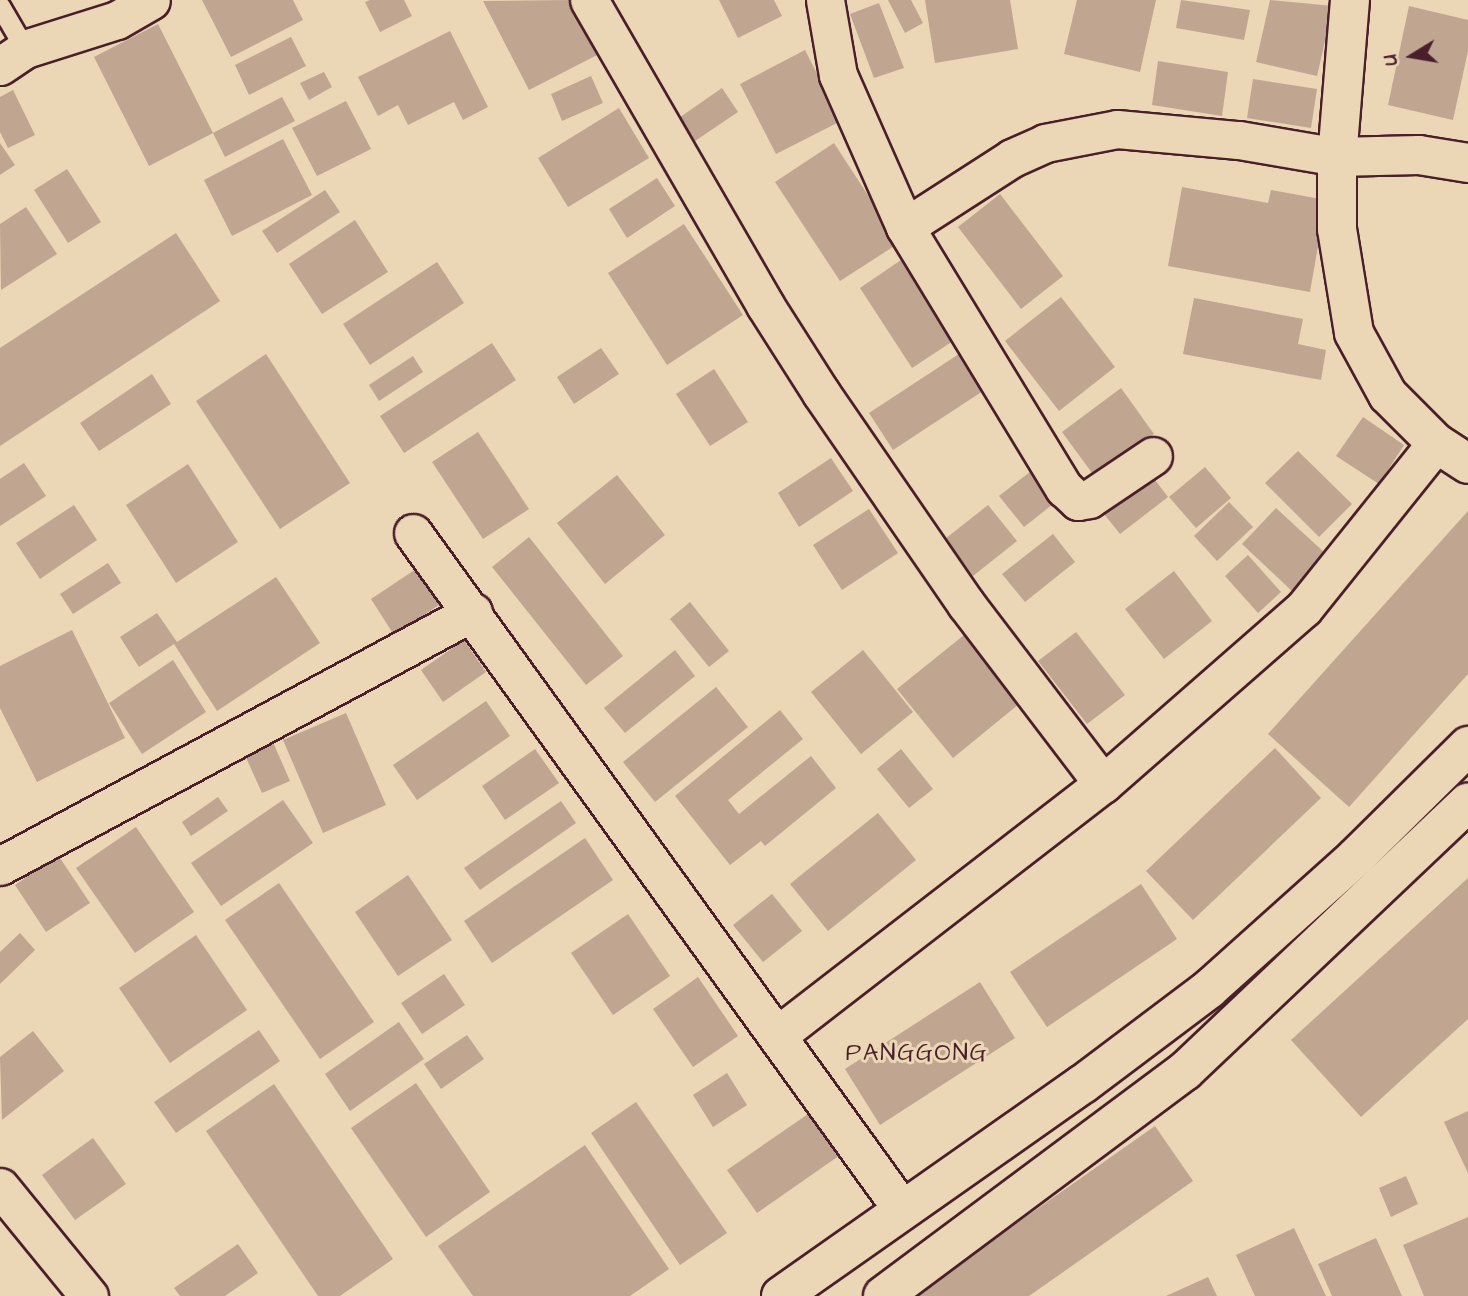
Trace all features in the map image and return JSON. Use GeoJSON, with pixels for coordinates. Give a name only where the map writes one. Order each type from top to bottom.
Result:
{"type":"FeatureCollection","features":[{"type":"Feature","properties":{"kind":"main road"},"geometry":{"type":"LineString","coordinates":[[1350,0],[1336,157],[1337,229],[1354,333],[1388,395],[1436,443],[1468,464]]}},
{"type":"Feature","properties":{"kind":"main road"},"geometry":{"type":"LineString","coordinates":[[1336,157],[1419,155],[1468,163]]}},
{"type":"Feature","properties":{"kind":"main road"},"geometry":{"type":"LineString","coordinates":[[781,1296],[901,1208],[1083,1084],[1209,989],[1356,857],[1468,746]]}},
{"type":"Feature","properties":{"kind":"main road"},"geometry":{"type":"LineString","coordinates":[[883,1296],[1185,1071],[1468,802]]}},
{"type":"Feature","properties":{"kind":"street"},"geometry":{"type":"LineString","coordinates":[[13,58],[117,20],[151,0]]}},
{"type":"Feature","properties":{"kind":"street"},"geometry":{"type":"LineString","coordinates":[[589,0],[765,305],[814,382],[965,604],[1103,784]]}},
{"type":"Feature","properties":{"kind":"street"},"geometry":{"type":"LineString","coordinates":[[825,0],[838,75],[905,227],[1073,499],[1094,496],[1153,456]]}},
{"type":"Feature","properties":{"kind":"street"},"geometry":{"type":"LineString","coordinates":[[905,227],[1012,158],[1045,143],[1117,129],[1239,140],[1336,157]]}},
{"type":"Feature","properties":{"kind":"street"},"geometry":{"type":"LineString","coordinates":[[779,1034],[1103,784],[1304,608],[1436,443]]}},
{"type":"Feature","properties":{"kind":"street"},"geometry":{"type":"LineString","coordinates":[[413,533],[779,1034],[901,1208]]}},
{"type":"Feature","properties":{"kind":"street"},"geometry":{"type":"LineString","coordinates":[[0,866],[473,612]]}},
{"type":"Feature","properties":{"kind":"street"},"geometry":{"type":"LineString","coordinates":[[0,1187],[89,1296]]}},
{"type":"Feature","properties":{"kind":"lane"},"geometry":{"type":"LineString","coordinates":[[0,6],[13,58]]}},
{"type":"Feature","properties":{"kind":"building"},"geometry":{"type":"Polygon","coordinates":[[[202,0],[293,0],[303,20],[231,57],[202,0]]]}},
{"type":"Feature","properties":{"kind":"building"},"geometry":{"type":"Polygon","coordinates":[[[404,0],[412,16],[380,32],[365,2],[404,0]]]}},
{"type":"Feature","properties":{"kind":"building"},"geometry":{"type":"Polygon","coordinates":[[[573,0],[601,53],[529,90],[483,1],[573,0]]]}},
{"type":"Feature","properties":{"kind":"building"},"geometry":{"type":"Polygon","coordinates":[[[719,0],[774,0],[782,16],[738,38],[719,0]]]}},
{"type":"Feature","properties":{"kind":"building"},"geometry":{"type":"Polygon","coordinates":[[[888,0],[911,0],[923,23],[905,33],[888,0]]]}},
{"type":"Feature","properties":{"kind":"building"},"geometry":{"type":"Polygon","coordinates":[[[925,0],[1010,0],[1018,49],[935,63],[925,0]]]}},
{"type":"Feature","properties":{"kind":"building"},"geometry":{"type":"Polygon","coordinates":[[[1077,0],[1156,0],[1140,72],[1064,54],[1077,0]]]}},
{"type":"Feature","properties":{"kind":"building"},"geometry":{"type":"Polygon","coordinates":[[[1181,0],[1250,10],[1244,40],[1176,28],[1181,0]]]}},
{"type":"Feature","properties":{"kind":"building"},"geometry":{"type":"Polygon","coordinates":[[[1270,0],[1333,6],[1317,76],[1256,62],[1270,0]]]}},
{"type":"Feature","properties":{"kind":"building"},"geometry":{"type":"Polygon","coordinates":[[[879,3],[904,68],[874,78],[850,14],[879,3]]]}},
{"type":"Feature","properties":{"kind":"building"},"geometry":{"type":"Polygon","coordinates":[[[1409,6],[1468,20],[1468,51],[1453,120],[1388,105],[1409,6]]]}},
{"type":"Feature","properties":{"kind":"building"},"geometry":{"type":"Polygon","coordinates":[[[158,24],[213,133],[149,166],[94,57],[158,24]]]}},
{"type":"Feature","properties":{"kind":"building"},"geometry":{"type":"Polygon","coordinates":[[[450,31],[488,107],[463,120],[454,102],[408,125],[398,105],[378,116],[358,77],[450,31]]]}},
{"type":"Feature","properties":{"kind":"building"},"geometry":{"type":"Polygon","coordinates":[[[291,37],[306,66],[249,95],[235,65],[291,37]]]}},
{"type":"Feature","properties":{"kind":"building"},"geometry":{"type":"Polygon","coordinates":[[[805,50],[841,121],[776,154],[740,84],[805,50]]]}},
{"type":"Feature","properties":{"kind":"building"},"geometry":{"type":"Polygon","coordinates":[[[1158,61],[1228,72],[1222,116],[1152,105],[1158,61]]]}},
{"type":"Feature","properties":{"kind":"building"},"geometry":{"type":"Polygon","coordinates":[[[324,72],[332,87],[309,100],[300,83],[324,72]]]}},
{"type":"Feature","properties":{"kind":"building"},"geometry":{"type":"Polygon","coordinates":[[[591,76],[603,103],[562,121],[551,94],[591,76]]]}},
{"type":"Feature","properties":{"kind":"building"},"geometry":{"type":"Polygon","coordinates":[[[1253,79],[1317,89],[1311,128],[1247,118],[1253,79]]]}},
{"type":"Feature","properties":{"kind":"building"},"geometry":{"type":"Polygon","coordinates":[[[722,88],[738,112],[692,143],[676,120],[722,88]]]}},
{"type":"Feature","properties":{"kind":"building"},"geometry":{"type":"Polygon","coordinates":[[[13,90],[35,135],[8,148],[0,132],[0,97],[13,90]]]}},
{"type":"Feature","properties":{"kind":"building"},"geometry":{"type":"Polygon","coordinates":[[[282,97],[295,121],[225,157],[213,133],[282,97]]]}},
{"type":"Feature","properties":{"kind":"building"},"geometry":{"type":"Polygon","coordinates":[[[346,101],[371,149],[317,176],[292,128],[346,101]]]}},
{"type":"Feature","properties":{"kind":"building"},"geometry":{"type":"Polygon","coordinates":[[[619,108],[649,158],[568,207],[538,158],[619,108]]]}},
{"type":"Feature","properties":{"kind":"building"},"geometry":{"type":"Polygon","coordinates":[[[283,139],[312,195],[232,236],[204,180],[283,139]]]}},
{"type":"Feature","properties":{"kind":"building"},"geometry":{"type":"Polygon","coordinates":[[[0,143],[15,165],[0,175],[0,143]]]}},
{"type":"Feature","properties":{"kind":"building"},"geometry":{"type":"Polygon","coordinates":[[[834,143],[899,243],[840,281],[775,182],[834,143]]]}},
{"type":"Feature","properties":{"kind":"building"},"geometry":{"type":"Polygon","coordinates":[[[67,169],[101,222],[68,243],[34,190],[67,169]]]}},
{"type":"Feature","properties":{"kind":"building"},"geometry":{"type":"Polygon","coordinates":[[[657,178],[675,206],[627,238],[609,209],[657,178]]]}},
{"type":"Feature","properties":{"kind":"building"},"geometry":{"type":"Polygon","coordinates":[[[1182,187],[1268,203],[1271,190],[1326,200],[1310,292],[1168,266],[1182,187]]]}},
{"type":"Feature","properties":{"kind":"building"},"geometry":{"type":"Polygon","coordinates":[[[325,190],[340,212],[277,253],[262,231],[325,190]]]}},
{"type":"Feature","properties":{"kind":"building"},"geometry":{"type":"Polygon","coordinates":[[[1000,194],[1063,276],[1021,309],[958,227],[1000,194]]]}},
{"type":"Feature","properties":{"kind":"building"},"geometry":{"type":"Polygon","coordinates":[[[26,207],[57,254],[1,290],[0,224],[26,207]]]}},
{"type":"Feature","properties":{"kind":"building"},"geometry":{"type":"Polygon","coordinates":[[[355,220],[388,272],[322,314],[289,264],[355,220]]]}},
{"type":"Feature","properties":{"kind":"building"},"geometry":{"type":"Polygon","coordinates":[[[684,224],[743,315],[667,365],[608,273],[684,224]]]}},
{"type":"Feature","properties":{"kind":"building"},"geometry":{"type":"Polygon","coordinates":[[[176,233],[220,301],[0,446],[0,348],[176,233]]]}},
{"type":"Feature","properties":{"kind":"building"},"geometry":{"type":"Polygon","coordinates":[[[904,258],[956,339],[912,368],[860,288],[904,258]]]}},
{"type":"Feature","properties":{"kind":"building"},"geometry":{"type":"Polygon","coordinates":[[[437,262],[464,303],[370,365],[343,324],[437,262]]]}},
{"type":"Feature","properties":{"kind":"building"},"geometry":{"type":"Polygon","coordinates":[[[1061,297],[1115,367],[1059,411],[1005,341],[1061,297]]]}},
{"type":"Feature","properties":{"kind":"building"},"geometry":{"type":"Polygon","coordinates":[[[1194,298],[1303,319],[1298,344],[1326,350],[1321,380],[1183,354],[1194,298]]]}},
{"type":"Feature","properties":{"kind":"building"},"geometry":{"type":"Polygon","coordinates":[[[492,343],[516,380],[404,453],[380,416],[492,343]]]}},
{"type":"Feature","properties":{"kind":"building"},"geometry":{"type":"Polygon","coordinates":[[[601,348],[619,374],[574,404],[557,377],[601,348]]]}},
{"type":"Feature","properties":{"kind":"building"},"geometry":{"type":"Polygon","coordinates":[[[962,352],[986,389],[893,450],[869,413],[962,352]]]}},
{"type":"Feature","properties":{"kind":"building"},"geometry":{"type":"Polygon","coordinates":[[[266,354],[350,483],[280,529],[196,401],[266,354]]]}},
{"type":"Feature","properties":{"kind":"building"},"geometry":{"type":"Polygon","coordinates":[[[413,356],[423,372],[379,401],[369,385],[413,356]]]}},
{"type":"Feature","properties":{"kind":"building"},"geometry":{"type":"Polygon","coordinates":[[[714,369],[748,422],[710,446],[676,394],[714,369]]]}},
{"type":"Feature","properties":{"kind":"building"},"geometry":{"type":"Polygon","coordinates":[[[152,374],[171,404],[99,451],[80,423],[152,374]]]}},
{"type":"Feature","properties":{"kind":"building"},"geometry":{"type":"Polygon","coordinates":[[[1121,388],[1154,434],[1095,477],[1062,432],[1121,388]]]}},
{"type":"Feature","properties":{"kind":"building"},"geometry":{"type":"Polygon","coordinates":[[[1363,417],[1404,445],[1379,484],[1336,456],[1363,417]]]}},
{"type":"Feature","properties":{"kind":"building"},"geometry":{"type":"Polygon","coordinates":[[[478,432],[529,509],[483,539],[432,462],[478,432]]]}},
{"type":"Feature","properties":{"kind":"building"},"geometry":{"type":"Polygon","coordinates":[[[1298,451],[1352,504],[1319,537],[1265,483],[1298,451]]]}},
{"type":"Feature","properties":{"kind":"building"},"geometry":{"type":"Polygon","coordinates":[[[831,458],[853,491],[799,527],[778,493],[831,458]]]}},
{"type":"Feature","properties":{"kind":"building"},"geometry":{"type":"Polygon","coordinates":[[[1043,462],[1067,493],[1024,527],[999,496],[1043,462]]]}},
{"type":"Feature","properties":{"kind":"building"},"geometry":{"type":"Polygon","coordinates":[[[24,463],[46,496],[0,526],[0,479],[24,463]]]}},
{"type":"Feature","properties":{"kind":"building"},"geometry":{"type":"Polygon","coordinates":[[[188,464],[238,542],[176,583],[126,505],[188,464]]]}},
{"type":"Feature","properties":{"kind":"building"},"geometry":{"type":"Polygon","coordinates":[[[1205,467],[1231,498],[1196,528],[1169,497],[1205,467]]]}},
{"type":"Feature","properties":{"kind":"building"},"geometry":{"type":"Polygon","coordinates":[[[617,475],[665,535],[605,584],[557,523],[617,475]]]}},
{"type":"Feature","properties":{"kind":"building"},"geometry":{"type":"Polygon","coordinates":[[[1152,476],[1168,497],[1120,534],[1104,514],[1152,476]]]}},
{"type":"Feature","properties":{"kind":"building"},"geometry":{"type":"Polygon","coordinates":[[[1229,502],[1253,527],[1217,561],[1194,536],[1229,502]]]}},
{"type":"Feature","properties":{"kind":"building"},"geometry":{"type":"Polygon","coordinates":[[[74,505],[97,540],[40,579],[16,543],[74,505]]]}},
{"type":"Feature","properties":{"kind":"building"},"geometry":{"type":"Polygon","coordinates":[[[988,505],[1017,541],[973,576],[945,539],[988,505]]]}},
{"type":"Feature","properties":{"kind":"building"},"geometry":{"type":"Polygon","coordinates":[[[1276,508],[1326,554],[1292,591],[1242,544],[1276,508]]]}},
{"type":"Feature","properties":{"kind":"building"},"geometry":{"type":"Polygon","coordinates":[[[869,509],[898,553],[842,590],[813,545],[869,509]]]}},
{"type":"Feature","properties":{"kind":"building"},"geometry":{"type":"Polygon","coordinates":[[[1468,511],[1468,674],[1349,807],[1268,734],[1468,511]]]}},
{"type":"Feature","properties":{"kind":"building"},"geometry":{"type":"Polygon","coordinates":[[[1053,534],[1075,562],[1025,602],[1002,574],[1053,534]]]}},
{"type":"Feature","properties":{"kind":"building"},"geometry":{"type":"Polygon","coordinates":[[[529,537],[623,656],[586,685],[492,567],[529,537]]]}},
{"type":"Feature","properties":{"kind":"building"},"geometry":{"type":"Polygon","coordinates":[[[1248,555],[1281,592],[1258,613],[1225,576],[1248,555]]]}},
{"type":"Feature","properties":{"kind":"building"},"geometry":{"type":"Polygon","coordinates":[[[108,563],[121,583],[73,614],[60,594],[108,563]]]}},
{"type":"Feature","properties":{"kind":"building"},"geometry":{"type":"Polygon","coordinates":[[[416,569],[439,605],[394,635],[371,599],[416,569]]]}},
{"type":"Feature","properties":{"kind":"building"},"geometry":{"type":"Polygon","coordinates":[[[1174,571],[1212,621],[1164,659],[1125,609],[1174,571]]]}},
{"type":"Feature","properties":{"kind":"building"},"geometry":{"type":"Polygon","coordinates":[[[276,577],[320,643],[217,711],[174,644],[139,667],[120,637],[157,613],[177,642],[276,577]]]}},
{"type":"Feature","properties":{"kind":"building"},"geometry":{"type":"Polygon","coordinates":[[[690,602],[729,651],[709,667],[670,619],[690,602]]]}},
{"type":"Feature","properties":{"kind":"building"},"geometry":{"type":"Polygon","coordinates":[[[72,630],[125,738],[37,782],[0,708],[0,666],[72,630]]]}},
{"type":"Feature","properties":{"kind":"building"},"geometry":{"type":"Polygon","coordinates":[[[969,631],[1025,699],[953,758],[897,689],[969,631]]]}},
{"type":"Feature","properties":{"kind":"building"},"geometry":{"type":"Polygon","coordinates":[[[1076,632],[1125,695],[1087,724],[1038,661],[1076,632]]]}},
{"type":"Feature","properties":{"kind":"building"},"geometry":{"type":"Polygon","coordinates":[[[464,640],[486,672],[443,702],[421,670],[464,640]]]}},
{"type":"Feature","properties":{"kind":"building"},"geometry":{"type":"Polygon","coordinates":[[[675,650],[695,676],[625,733],[604,708],[675,650]]]}},
{"type":"Feature","properties":{"kind":"building"},"geometry":{"type":"Polygon","coordinates":[[[863,650],[913,712],[861,754],[811,692],[863,650]]]}},
{"type":"Feature","properties":{"kind":"building"},"geometry":{"type":"Polygon","coordinates":[[[173,660],[206,712],[142,754],[109,703],[173,660]]]}},
{"type":"Feature","properties":{"kind":"building"},"geometry":{"type":"Polygon","coordinates":[[[716,687],[748,727],[655,802],[623,762],[716,687]]]}},
{"type":"Feature","properties":{"kind":"building"},"geometry":{"type":"Polygon","coordinates":[[[486,701],[510,736],[417,800],[393,765],[486,701]]]}},
{"type":"Feature","properties":{"kind":"building"},"geometry":{"type":"Polygon","coordinates":[[[780,710],[803,739],[728,800],[739,814],[811,756],[836,788],[765,846],[761,841],[730,865],[675,796],[780,710]]]}},
{"type":"Feature","properties":{"kind":"building"},"geometry":{"type":"Polygon","coordinates":[[[346,713],[386,805],[323,833],[283,740],[346,713]]]}},
{"type":"Feature","properties":{"kind":"building"},"geometry":{"type":"Polygon","coordinates":[[[272,740],[290,781],[262,793],[244,753],[272,740]]]}},
{"type":"Feature","properties":{"kind":"building"},"geometry":{"type":"Polygon","coordinates":[[[1275,748],[1321,798],[1193,920],[1146,871],[1275,748]]]}},
{"type":"Feature","properties":{"kind":"building"},"geometry":{"type":"Polygon","coordinates":[[[535,749],[559,783],[505,820],[482,786],[535,749]]]}},
{"type":"Feature","properties":{"kind":"building"},"geometry":{"type":"Polygon","coordinates":[[[901,749],[933,789],[909,808],[877,769],[901,749]]]}},
{"type":"Feature","properties":{"kind":"building"},"geometry":{"type":"Polygon","coordinates":[[[218,797],[228,811],[191,836],[182,822],[218,797]]]}},
{"type":"Feature","properties":{"kind":"building"},"geometry":{"type":"Polygon","coordinates":[[[283,800],[313,843],[221,906],[191,863],[283,800]]]}},
{"type":"Feature","properties":{"kind":"building"},"geometry":{"type":"Polygon","coordinates":[[[561,801],[576,823],[480,890],[464,868],[561,801]]]}},
{"type":"Feature","properties":{"kind":"building"},"geometry":{"type":"Polygon","coordinates":[[[878,813],[916,860],[828,931],[790,884],[878,813]]]}},
{"type":"Feature","properties":{"kind":"building"},"geometry":{"type":"Polygon","coordinates":[[[136,827],[194,912],[135,953],[76,868],[136,827]]]}},
{"type":"Feature","properties":{"kind":"building"},"geometry":{"type":"Polygon","coordinates":[[[585,838],[613,880],[492,963],[464,921],[585,838]]]}},
{"type":"Feature","properties":{"kind":"building"},"geometry":{"type":"Polygon","coordinates":[[[58,855],[90,903],[46,932],[15,885],[58,855]]]}},
{"type":"Feature","properties":{"kind":"building"},"geometry":{"type":"Polygon","coordinates":[[[408,875],[452,940],[398,976],[355,912],[408,875]]]}},
{"type":"Feature","properties":{"kind":"building"},"geometry":{"type":"Polygon","coordinates":[[[1468,878],[1468,1019],[1361,1117],[1291,1040],[1468,878]]]}},
{"type":"Feature","properties":{"kind":"building"},"geometry":{"type":"Polygon","coordinates":[[[279,883],[374,1022],[320,1059],[225,920],[279,883]]]}},
{"type":"Feature","properties":{"kind":"building"},"geometry":{"type":"Polygon","coordinates":[[[1141,884],[1177,939],[1047,1027],[1010,972],[1141,884]]]}},
{"type":"Feature","properties":{"kind":"building"},"geometry":{"type":"Polygon","coordinates":[[[772,894],[802,931],[763,962],[733,925],[772,894]]]}},
{"type":"Feature","properties":{"kind":"building"},"geometry":{"type":"Polygon","coordinates":[[[628,914],[670,976],[613,1015],[571,953],[628,914]]]}},
{"type":"Feature","properties":{"kind":"building"},"geometry":{"type":"Polygon","coordinates":[[[20,933],[35,950],[0,984],[0,952],[20,933]]]}},
{"type":"Feature","properties":{"kind":"building"},"geometry":{"type":"Polygon","coordinates":[[[196,935],[247,1010],[170,1063],[119,988],[196,935]]]}},
{"type":"Feature","properties":{"kind":"building"},"geometry":{"type":"Polygon","coordinates":[[[444,974],[465,1005],[422,1034],[401,1003],[444,974]]]}},
{"type":"Feature","properties":{"kind":"building"},"geometry":{"type":"Polygon","coordinates":[[[698,977],[738,1036],[693,1067],[653,1009],[698,977]]]}},
{"type":"Feature","properties":{"kind":"building"},"geometry":{"type":"Polygon","coordinates":[[[980,982],[1015,1038],[880,1125],[845,1069],[980,982]]]}},
{"type":"Feature","properties":{"kind":"building"},"geometry":{"type":"Polygon","coordinates":[[[399,1022],[424,1059],[350,1111],[325,1074],[399,1022]]]}},
{"type":"Feature","properties":{"kind":"building"},"geometry":{"type":"Polygon","coordinates":[[[259,1030],[280,1061],[176,1133],[154,1102],[259,1030]]]}},
{"type":"Feature","properties":{"kind":"building"},"geometry":{"type":"Polygon","coordinates":[[[33,1031],[64,1071],[2,1120],[0,1057],[33,1031]]]}},
{"type":"Feature","properties":{"kind":"building"},"geometry":{"type":"Polygon","coordinates":[[[467,1035],[484,1059],[441,1089],[424,1064],[467,1035]]]}},
{"type":"Feature","properties":{"kind":"building"},"geometry":{"type":"Polygon","coordinates":[[[727,1073],[747,1105],[713,1127],[693,1095],[727,1073]]]}},
{"type":"Feature","properties":{"kind":"building"},"geometry":{"type":"Polygon","coordinates":[[[416,1083],[490,1192],[426,1237],[351,1128],[416,1083]]]}},
{"type":"Feature","properties":{"kind":"building"},"geometry":{"type":"Polygon","coordinates":[[[274,1084],[393,1259],[340,1296],[318,1296],[206,1131],[274,1084]]]}},
{"type":"Feature","properties":{"kind":"building"},"geometry":{"type":"Polygon","coordinates":[[[636,1102],[727,1233],[680,1265],[591,1133],[636,1102]]]}},
{"type":"Feature","properties":{"kind":"building"},"geometry":{"type":"Polygon","coordinates":[[[824,1103],[853,1146],[757,1213],[727,1170],[824,1103]]]}},
{"type":"Feature","properties":{"kind":"building"},"geometry":{"type":"Polygon","coordinates":[[[1468,1111],[1468,1173],[1444,1122],[1468,1111]]]}},
{"type":"Feature","properties":{"kind":"building"},"geometry":{"type":"Polygon","coordinates":[[[1155,1126],[1193,1181],[1029,1296],[913,1296],[1155,1126]]]}},
{"type":"Feature","properties":{"kind":"building"},"geometry":{"type":"Polygon","coordinates":[[[93,1138],[126,1184],[75,1220],[42,1175],[93,1138]]]}},
{"type":"Feature","properties":{"kind":"building"},"geometry":{"type":"Polygon","coordinates":[[[585,1145],[669,1269],[630,1296],[473,1296],[438,1246],[585,1145]]]}},
{"type":"Feature","properties":{"kind":"building"},"geometry":{"type":"Polygon","coordinates":[[[1406,1176],[1418,1204],[1391,1217],[1379,1188],[1406,1176]]]}},
{"type":"Feature","properties":{"kind":"building"},"geometry":{"type":"Polygon","coordinates":[[[1468,1217],[1468,1296],[1424,1296],[1403,1245],[1468,1217]]]}},
{"type":"Feature","properties":{"kind":"building"},"geometry":{"type":"Polygon","coordinates":[[[1294,1228],[1326,1296],[1255,1296],[1236,1255],[1294,1228]]]}},
{"type":"Feature","properties":{"kind":"building"},"geometry":{"type":"Polygon","coordinates":[[[1376,1238],[1402,1296],[1332,1296],[1318,1264],[1376,1238]]]}},
{"type":"Feature","properties":{"kind":"building"},"geometry":{"type":"Polygon","coordinates":[[[238,1244],[258,1273],[225,1296],[180,1296],[174,1288],[238,1244]]]}},
{"type":"Feature","properties":{"kind":"building"},"geometry":{"type":"Polygon","coordinates":[[[1208,1277],[1217,1296],[1166,1296],[1208,1277]]]}},
{"type":"Feature","properties":{"kind":"district","name":"PANGGONG"},"geometry":{"type":"Point","coordinates":[917,1054]}}]}
